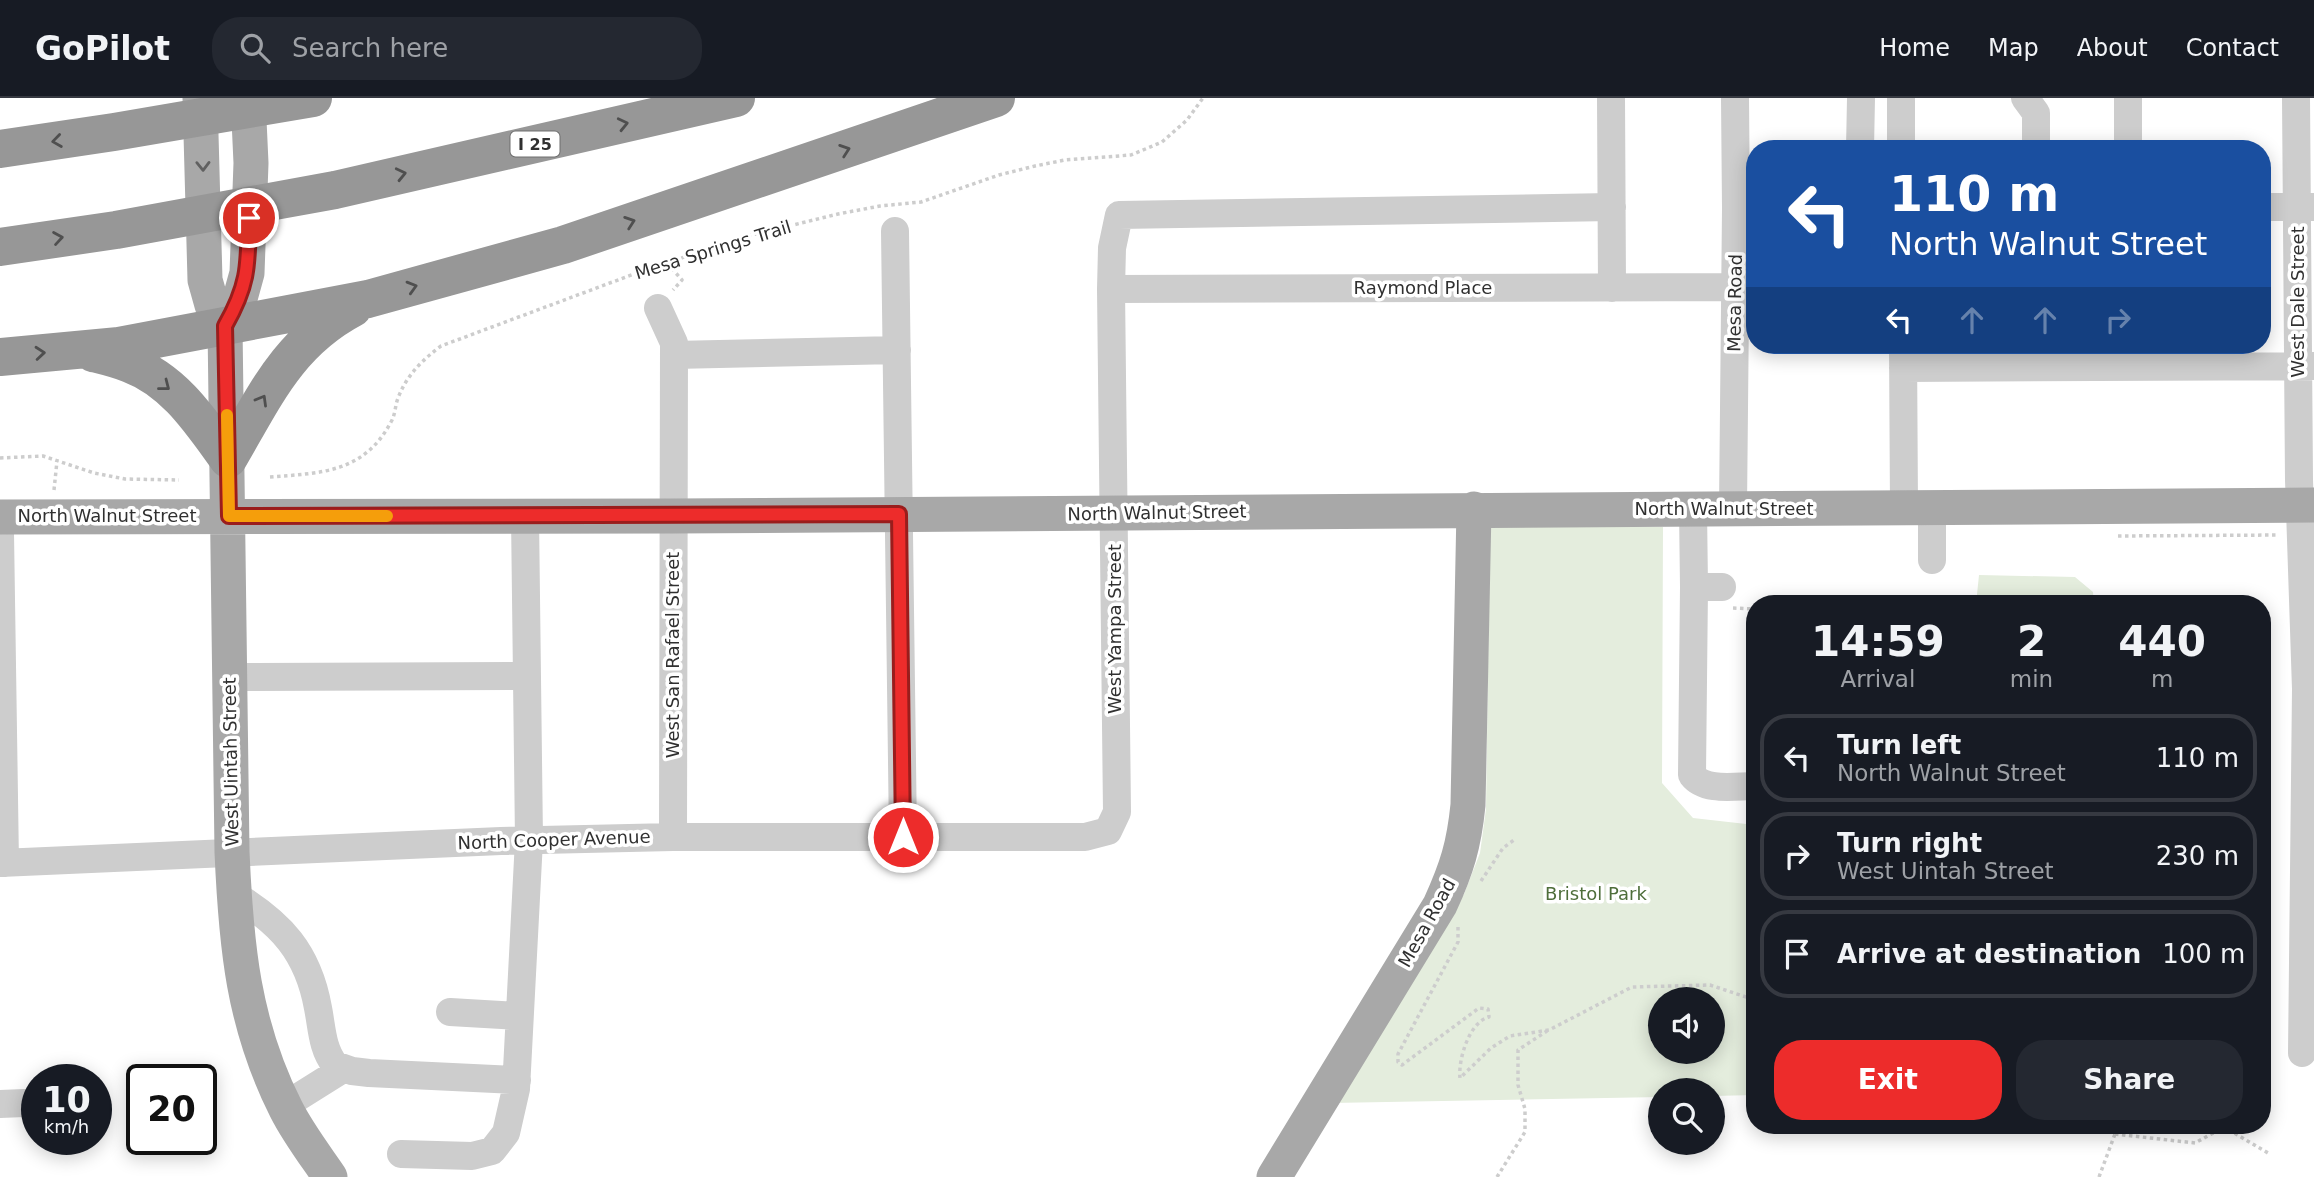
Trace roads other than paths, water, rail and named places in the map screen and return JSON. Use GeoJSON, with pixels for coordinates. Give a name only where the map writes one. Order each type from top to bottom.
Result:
{"type":"FeatureCollection","features":[{"type":"Feature","properties":{"kind":"highway"},"geometry":{"type":"LineString","coordinates":[[0,149],[313,98]]}},
{"type":"Feature","properties":{"kind":"highway","name":"I 25"},"geometry":{"type":"LineString","coordinates":[[0,247],[116,230],[335,190],[736,98]]}},
{"type":"Feature","properties":{"kind":"highway"},"geometry":{"type":"LineString","coordinates":[[0,356],[119,346],[368,299],[563,245],[996,98]]}},
{"type":"Feature","properties":{"kind":"highway"},"geometry":{"type":"LineString","coordinates":[[81,349],[131,364],[167,386],[192,410],[228,459],[290,357],[330,320],[368,299]]}},
{"type":"Feature","properties":{"kind":"main road","name":"West Uintah Street"},"geometry":{"type":"LineString","coordinates":[[200,98],[205,280],[212,305],[225,326],[235,930],[251,1020],[267,1070],[284,1106],[330,1177]]}},
{"type":"Feature","properties":{"kind":"main road","name":"West Uintah Street"},"geometry":{"type":"LineString","coordinates":[[225,326],[239,302],[247,274],[251,163],[248,98]]}},
{"type":"Feature","properties":{"kind":"main road","name":"North Walnut Street"},"geometry":{"type":"LineString","coordinates":[[0,517],[674,516],[2307,505]]}},
{"type":"Feature","properties":{"kind":"main road","name":"Mesa Road"},"geometry":{"type":"LineString","coordinates":[[1279,1173],[1440,905],[1457,870],[1465,840],[1468,805],[1474,509]]}},
{"type":"Feature","properties":{"kind":"street"},"geometry":{"type":"LineString","coordinates":[[1611,98],[1612,288]]}},
{"type":"Feature","properties":{"kind":"street","name":"Mesa Road"},"geometry":{"type":"LineString","coordinates":[[1733,508],[1735,287],[1746,209],[1735,98]]}},
{"type":"Feature","properties":{"kind":"street"},"geometry":{"type":"LineString","coordinates":[[1860,140],[1861,98]]}},
{"type":"Feature","properties":{"kind":"street"},"geometry":{"type":"LineString","coordinates":[[1901,98],[1901,140]]}},
{"type":"Feature","properties":{"kind":"street"},"geometry":{"type":"LineString","coordinates":[[2025,98],[2036,113],[2036,140]]}},
{"type":"Feature","properties":{"kind":"street"},"geometry":{"type":"LineString","coordinates":[[2128,98],[2128,140]]}},
{"type":"Feature","properties":{"kind":"street","name":"West Dale Street"},"geometry":{"type":"LineString","coordinates":[[2296,98],[2306,207],[2310,689],[2308,1017],[2302,1052]]}},
{"type":"Feature","properties":{"kind":"street","name":"West Yampa Street"},"geometry":{"type":"LineString","coordinates":[[1108,831],[1117,812],[1111,289],[1112,248],[1119,215],[1612,207]]}},
{"type":"Feature","properties":{"kind":"street"},"geometry":{"type":"LineString","coordinates":[[2271,207],[2306,207]]}},
{"type":"Feature","properties":{"kind":"street"},"geometry":{"type":"LineString","coordinates":[[895,231],[903,837]]}},
{"type":"Feature","properties":{"kind":"street","name":"Raymond Place"},"geometry":{"type":"LineString","coordinates":[[1111,289],[1735,287]]}},
{"type":"Feature","properties":{"kind":"street","name":"West San Rafael Street"},"geometry":{"type":"LineString","coordinates":[[658,307],[674,343],[673,837]]}},
{"type":"Feature","properties":{"kind":"street"},"geometry":{"type":"LineString","coordinates":[[674,355],[897,350]]}},
{"type":"Feature","properties":{"kind":"street"},"geometry":{"type":"LineString","coordinates":[[1932,560],[1918,508],[1903,357],[2131,356],[2306,366]]}},
{"type":"Feature","properties":{"kind":"street"},"geometry":{"type":"LineString","coordinates":[[1693,509],[1692,775],[1697,782],[1706,786],[1746,786]]}},
{"type":"Feature","properties":{"kind":"street"},"geometry":{"type":"LineString","coordinates":[[401,1154],[472,1156],[492,1151],[506,1133],[517,1080],[529,840],[525,516]]}},
{"type":"Feature","properties":{"kind":"street"},"geometry":{"type":"LineString","coordinates":[[0,533],[3,863]]}},
{"type":"Feature","properties":{"kind":"street"},"geometry":{"type":"LineString","coordinates":[[1694,587],[1722,587]]}},
{"type":"Feature","properties":{"kind":"street"},"geometry":{"type":"LineString","coordinates":[[230,677],[527,676]]}},
{"type":"Feature","properties":{"kind":"street","name":"North Cooper Avenue"},"geometry":{"type":"LineString","coordinates":[[3,863],[529,840],[673,837],[1084,837],[1108,831]]}},
{"type":"Feature","properties":{"kind":"street"},"geometry":{"type":"LineString","coordinates":[[233,894],[254,907],[296,947],[308,968],[315,990],[324,1045],[335,1065],[369,1073],[517,1080]]}},
{"type":"Feature","properties":{"kind":"street"},"geometry":{"type":"LineString","coordinates":[[450,1012],[519,1016]]}},
{"type":"Feature","properties":{"kind":"street"},"geometry":{"type":"LineString","coordinates":[[284,1106],[343,1069]]}},
{"type":"Feature","properties":{"kind":"park label","name":"Bristol Park"},"geometry":{"type":"Point","coordinates":[1596,894]}}]}
